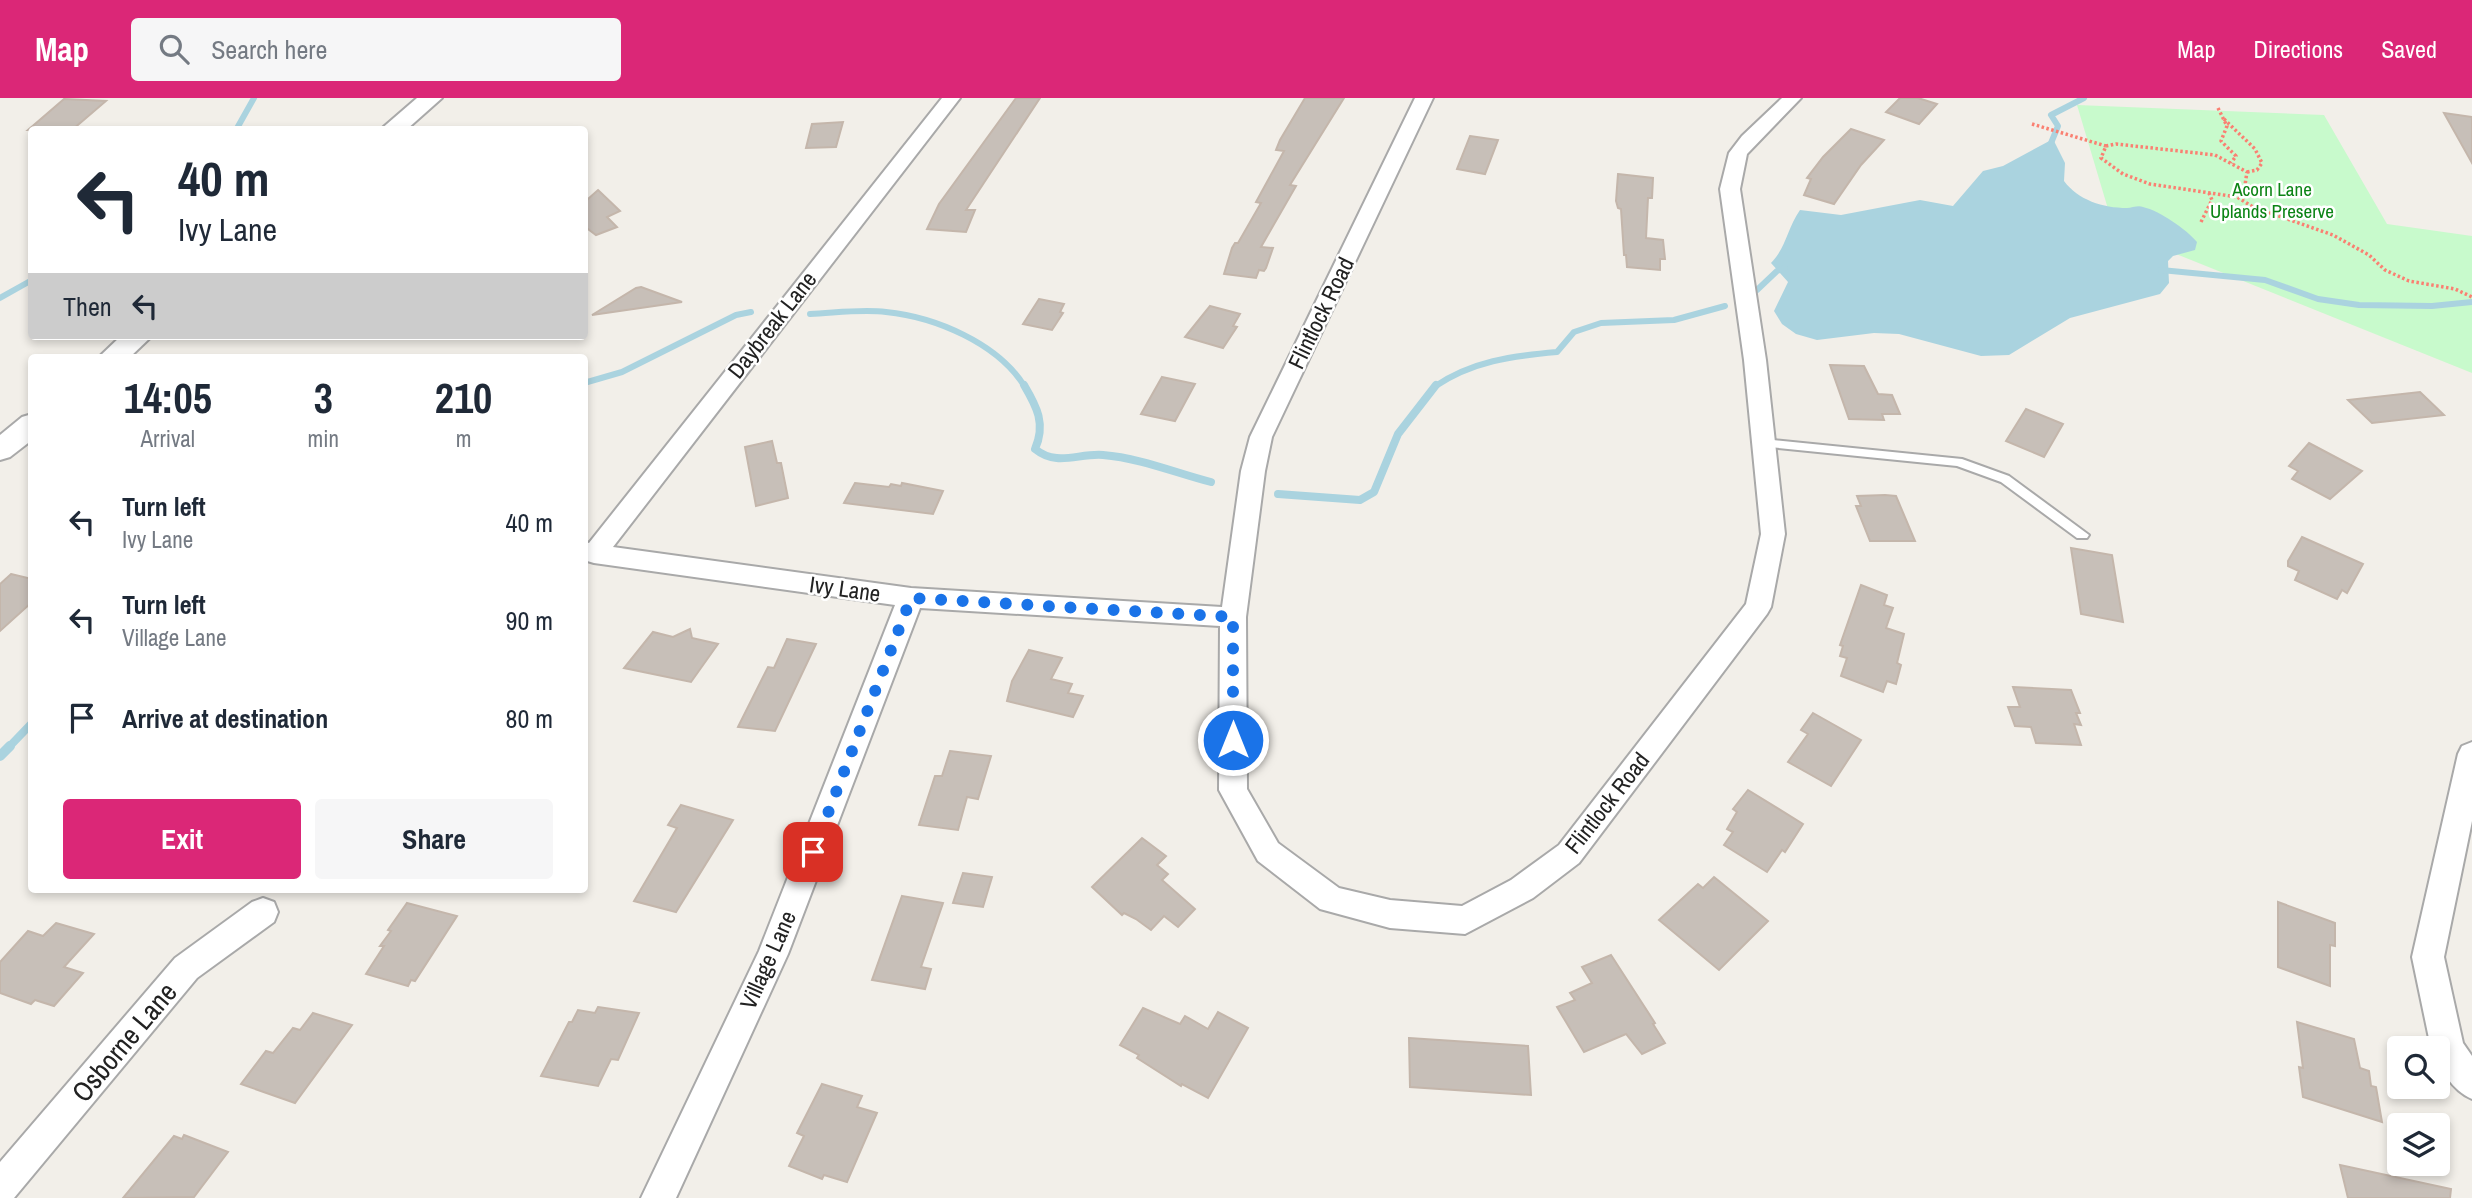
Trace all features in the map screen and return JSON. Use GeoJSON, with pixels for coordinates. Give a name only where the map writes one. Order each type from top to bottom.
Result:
{"type":"FeatureCollection","features":[{"type":"Feature","properties":{"kind":"street"},"geometry":{"type":"LineString","coordinates":[[396,126],[431,98]]}},
{"type":"Feature","properties":{"kind":"street","name":"Daybreak Lane"},"geometry":{"type":"LineString","coordinates":[[589,552],[951,98]]}},
{"type":"Feature","properties":{"kind":"street","name":"Flintlock Road"},"geometry":{"type":"LineString","coordinates":[[1424,98],[1261,437],[1253,471],[1233,617],[1233,790],[1268,852],[1331,899],[1390,914],[1465,920],[1522,889],[1569,854],[1758,607],[1773,534],[1755,360],[1730,189],[1738,153],[1792,98]]}},
{"type":"Feature","properties":{"kind":"street"},"geometry":{"type":"LineString","coordinates":[[117,354],[133,340]]}},
{"type":"Feature","properties":{"kind":"street"},"geometry":{"type":"LineString","coordinates":[[0,450],[28,427]]}},
{"type":"Feature","properties":{"kind":"street","name":"Ivy Lane"},"geometry":{"type":"LineString","coordinates":[[589,552],[911,598],[1233,617]]}},
{"type":"Feature","properties":{"kind":"street","name":"Village Lane"},"geometry":{"type":"LineString","coordinates":[[658,1198],[774,954],[911,598]]}},
{"type":"Feature","properties":{"kind":"street"},"geometry":{"type":"LineString","coordinates":[[2472,754],[2428,957],[2448,1050],[2472,1083]]}},
{"type":"Feature","properties":{"kind":"street","name":"Osborne Lane"},"geometry":{"type":"LineString","coordinates":[[0,1188],[186,968],[263,912]]}},
{"type":"Feature","properties":{"kind":"lane"},"geometry":{"type":"LineString","coordinates":[[1763,443],[1971,465],[2005,479],[2082,535]]}},
{"type":"Feature","properties":{"kind":"path"},"geometry":{"type":"LineString","coordinates":[[2218,108],[2227,126],[2221,141],[2236,156],[2231,163]]}},
{"type":"Feature","properties":{"kind":"path"},"geometry":{"type":"LineString","coordinates":[[2032,124],[2106,146],[2116,144],[2166,148],[2215,155],[2247,172],[2257,170],[2262,163],[2255,149],[2224,119]]}},
{"type":"Feature","properties":{"kind":"path"},"geometry":{"type":"LineString","coordinates":[[2106,146],[2101,158],[2114,172],[2131,178],[2243,198],[2253,207],[2333,235],[2369,255],[2385,270],[2409,281],[2472,295]]}},
{"type":"Feature","properties":{"kind":"path"},"geometry":{"type":"LineString","coordinates":[[2243,198],[2247,172]]}},
{"type":"Feature","properties":{"kind":"path"},"geometry":{"type":"LineString","coordinates":[[2201,222],[2212,200],[2208,193]]}},
{"type":"Feature","properties":{"kind":"green space","name":"Acorn Lane Uplands Preserve"},"geometry":{"type":"Polygon","coordinates":[[[2077,105],[2324,115],[2387,224],[2472,236],[2472,373],[2114,229],[2077,105]]]}},
{"type":"Feature","properties":{"kind":"water"},"geometry":{"type":"Polygon","coordinates":[[[2053,139],[2065,163],[2064,181],[2076,193],[2092,202],[2109,206],[2139,206],[2150,209],[2172,221],[2197,242],[2195,250],[2173,256],[2168,261],[2169,283],[2160,294],[2070,318],[2009,355],[1981,356],[1899,334],[1874,333],[1817,340],[1796,334],[1782,324],[1774,311],[1788,282],[1771,263],[1780,251],[1800,210],[1841,215],[1920,200],[1953,206],[1983,171],[2003,166],[2053,139]]]}},
{"type":"Feature","properties":{"kind":"building"},"geometry":{"type":"Polygon","coordinates":[[[1016,98],[1040,98],[966,210],[975,210],[966,232],[927,229],[939,204],[1016,98]]]}},
{"type":"Feature","properties":{"kind":"building"},"geometry":{"type":"Polygon","coordinates":[[[1305,98],[1344,98],[1290,185],[1296,186],[1261,247],[1273,248],[1264,271],[1259,270],[1256,278],[1224,274],[1232,248],[1238,243],[1261,203],[1256,202],[1284,151],[1276,150],[1280,140],[1305,98]]]}},
{"type":"Feature","properties":{"kind":"building"},"geometry":{"type":"Polygon","coordinates":[[[1900,98],[1918,98],[1937,104],[1919,124],[1886,112],[1900,98]]]}},
{"type":"Feature","properties":{"kind":"building"},"geometry":{"type":"Polygon","coordinates":[[[64,99],[106,101],[77,126],[33,126],[64,99]]]}},
{"type":"Feature","properties":{"kind":"building"},"geometry":{"type":"Polygon","coordinates":[[[2444,113],[2472,117],[2472,163],[2444,113]]]}},
{"type":"Feature","properties":{"kind":"building"},"geometry":{"type":"Polygon","coordinates":[[[843,122],[836,147],[806,148],[812,124],[843,122]]]}},
{"type":"Feature","properties":{"kind":"building"},"geometry":{"type":"Polygon","coordinates":[[[1851,129],[1884,140],[1861,165],[1834,204],[1804,195],[1811,179],[1807,178],[1823,157],[1851,129]]]}},
{"type":"Feature","properties":{"kind":"building"},"geometry":{"type":"Polygon","coordinates":[[[1470,136],[1498,140],[1485,174],[1457,169],[1470,136]]]}},
{"type":"Feature","properties":{"kind":"building"},"geometry":{"type":"Polygon","coordinates":[[[1618,174],[1653,178],[1652,198],[1648,198],[1646,238],[1663,240],[1665,259],[1660,259],[1660,270],[1627,267],[1621,209],[1616,201],[1618,174]]]}},
{"type":"Feature","properties":{"kind":"building"},"geometry":{"type":"Polygon","coordinates":[[[598,190],[620,211],[607,217],[617,227],[596,235],[588,229],[588,199],[598,190]]]}},
{"type":"Feature","properties":{"kind":"building"},"geometry":{"type":"Polygon","coordinates":[[[641,287],[682,302],[592,315],[636,288],[641,287]]]}},
{"type":"Feature","properties":{"kind":"building"},"geometry":{"type":"Polygon","coordinates":[[[1039,299],[1064,304],[1060,312],[1063,313],[1052,330],[1023,324],[1039,299]]]}},
{"type":"Feature","properties":{"kind":"building"},"geometry":{"type":"Polygon","coordinates":[[[1210,306],[1240,314],[1233,326],[1237,327],[1223,348],[1185,337],[1210,306]]]}},
{"type":"Feature","properties":{"kind":"building"},"geometry":{"type":"Polygon","coordinates":[[[1830,365],[1864,366],[1878,394],[1892,395],[1900,414],[1882,414],[1884,420],[1849,419],[1830,365]]]}},
{"type":"Feature","properties":{"kind":"building"},"geometry":{"type":"Polygon","coordinates":[[[1162,377],[1195,384],[1175,421],[1141,414],[1162,377]]]}},
{"type":"Feature","properties":{"kind":"building"},"geometry":{"type":"Polygon","coordinates":[[[2420,392],[2444,415],[2372,423],[2348,400],[2420,392]]]}},
{"type":"Feature","properties":{"kind":"building"},"geometry":{"type":"Polygon","coordinates":[[[2026,409],[2063,424],[2044,457],[2006,441],[2026,409]]]}},
{"type":"Feature","properties":{"kind":"building"},"geometry":{"type":"Polygon","coordinates":[[[772,441],[777,463],[781,463],[788,498],[756,506],[745,447],[772,441]]]}},
{"type":"Feature","properties":{"kind":"building"},"geometry":{"type":"Polygon","coordinates":[[[2309,443],[2362,471],[2330,499],[2292,479],[2298,471],[2289,466],[2309,443]]]}},
{"type":"Feature","properties":{"kind":"building"},"geometry":{"type":"Polygon","coordinates":[[[855,483],[889,487],[891,484],[901,486],[902,483],[943,491],[933,514],[844,503],[855,483]]]}},
{"type":"Feature","properties":{"kind":"building"},"geometry":{"type":"Polygon","coordinates":[[[1857,496],[1896,496],[1915,541],[1870,541],[1856,506],[1861,506],[1857,496]]]}},
{"type":"Feature","properties":{"kind":"building"},"geometry":{"type":"Polygon","coordinates":[[[2302,537],[2363,564],[2347,593],[2342,590],[2337,599],[2295,580],[2299,571],[2288,566],[2288,561],[2302,537]]]}},
{"type":"Feature","properties":{"kind":"building"},"geometry":{"type":"Polygon","coordinates":[[[2071,548],[2112,555],[2123,622],[2081,614],[2071,548]]]}},
{"type":"Feature","properties":{"kind":"building"},"geometry":{"type":"Polygon","coordinates":[[[11,574],[28,578],[28,606],[0,631],[0,584],[11,574]]]}},
{"type":"Feature","properties":{"kind":"building"},"geometry":{"type":"Polygon","coordinates":[[[1861,585],[1887,595],[1884,605],[1893,608],[1886,628],[1904,634],[1897,663],[1901,665],[1896,684],[1887,681],[1883,692],[1841,676],[1847,658],[1840,656],[1843,646],[1840,645],[1861,585]]]}},
{"type":"Feature","properties":{"kind":"building"},"geometry":{"type":"Polygon","coordinates":[[[690,629],[692,638],[718,644],[691,682],[624,668],[653,632],[673,637],[690,629]]]}},
{"type":"Feature","properties":{"kind":"building"},"geometry":{"type":"Polygon","coordinates":[[[787,639],[816,644],[775,731],[738,727],[768,667],[774,668],[787,639]]]}},
{"type":"Feature","properties":{"kind":"building"},"geometry":{"type":"Polygon","coordinates":[[[1029,650],[1062,658],[1051,679],[1072,684],[1068,693],[1083,696],[1073,717],[1007,701],[1012,681],[1029,650]]]}},
{"type":"Feature","properties":{"kind":"building"},"geometry":{"type":"Polygon","coordinates":[[[2013,687],[2071,690],[2080,713],[2076,713],[2081,725],[2074,724],[2081,745],[2036,743],[2031,727],[2015,726],[2008,707],[2020,707],[2013,687]]]}},
{"type":"Feature","properties":{"kind":"building"},"geometry":{"type":"Polygon","coordinates":[[[1813,713],[1861,740],[1831,786],[1788,762],[1808,734],[1801,730],[1813,713]]]}},
{"type":"Feature","properties":{"kind":"building"},"geometry":{"type":"Polygon","coordinates":[[[950,751],[991,756],[978,799],[967,797],[958,830],[919,825],[935,776],[942,776],[950,751]]]}},
{"type":"Feature","properties":{"kind":"building"},"geometry":{"type":"Polygon","coordinates":[[[1748,790],[1803,824],[1785,852],[1782,850],[1767,872],[1724,845],[1733,832],[1727,829],[1737,812],[1733,809],[1748,790]]]}},
{"type":"Feature","properties":{"kind":"building"},"geometry":{"type":"Polygon","coordinates":[[[681,805],[733,820],[676,912],[634,901],[677,828],[668,825],[681,805]]]}},
{"type":"Feature","properties":{"kind":"building"},"geometry":{"type":"Polygon","coordinates":[[[1142,838],[1166,856],[1157,865],[1168,874],[1162,880],[1195,909],[1178,927],[1164,916],[1151,930],[1136,919],[1124,913],[1122,915],[1092,887],[1142,838]]]}},
{"type":"Feature","properties":{"kind":"building"},"geometry":{"type":"Polygon","coordinates":[[[963,873],[992,877],[983,907],[953,903],[963,873]]]}},
{"type":"Feature","properties":{"kind":"building"},"geometry":{"type":"Polygon","coordinates":[[[1714,877],[1768,921],[1719,970],[1659,920],[1698,884],[1703,888],[1714,877]]]}},
{"type":"Feature","properties":{"kind":"building"},"geometry":{"type":"Polygon","coordinates":[[[902,896],[943,903],[921,967],[931,969],[925,989],[872,980],[902,896]]]}},
{"type":"Feature","properties":{"kind":"building"},"geometry":{"type":"Polygon","coordinates":[[[2278,902],[2335,923],[2335,946],[2330,945],[2330,986],[2278,967],[2278,902]]]}},
{"type":"Feature","properties":{"kind":"building"},"geometry":{"type":"Polygon","coordinates":[[[407,903],[457,916],[415,981],[411,980],[408,986],[366,974],[384,946],[380,946],[391,931],[388,930],[407,903]]]}},
{"type":"Feature","properties":{"kind":"building"},"geometry":{"type":"Polygon","coordinates":[[[56,923],[94,934],[64,967],[83,973],[54,1006],[35,1000],[31,1004],[0,993],[0,962],[28,931],[43,936],[56,923]]]}},
{"type":"Feature","properties":{"kind":"building"},"geometry":{"type":"Polygon","coordinates":[[[1611,955],[1665,1043],[1642,1054],[1626,1034],[1584,1052],[1557,1007],[1575,1000],[1570,993],[1592,983],[1582,967],[1611,955]]]}},
{"type":"Feature","properties":{"kind":"building"},"geometry":{"type":"Polygon","coordinates":[[[598,1007],[639,1013],[618,1060],[611,1059],[598,1086],[541,1076],[578,1010],[595,1013],[598,1007]]]}},
{"type":"Feature","properties":{"kind":"building"},"geometry":{"type":"Polygon","coordinates":[[[1143,1008],[1180,1024],[1185,1016],[1208,1029],[1218,1012],[1248,1028],[1208,1098],[1182,1084],[1181,1086],[1137,1058],[1139,1055],[1120,1045],[1143,1008]]]}},
{"type":"Feature","properties":{"kind":"building"},"geometry":{"type":"Polygon","coordinates":[[[313,1013],[352,1025],[295,1103],[241,1084],[266,1051],[273,1053],[293,1028],[300,1030],[313,1013]]]}},
{"type":"Feature","properties":{"kind":"building"},"geometry":{"type":"Polygon","coordinates":[[[2297,1022],[2354,1039],[2360,1068],[2369,1071],[2371,1086],[2376,1087],[2382,1122],[2303,1097],[2299,1067],[2303,1068],[2297,1022]]]}},
{"type":"Feature","properties":{"kind":"building"},"geometry":{"type":"Polygon","coordinates":[[[1409,1038],[1528,1046],[1531,1095],[1410,1087],[1409,1038]]]}},
{"type":"Feature","properties":{"kind":"building"},"geometry":{"type":"Polygon","coordinates":[[[822,1084],[862,1096],[857,1107],[877,1113],[847,1182],[824,1175],[822,1179],[789,1166],[804,1136],[797,1133],[822,1084]]]}},
{"type":"Feature","properties":{"kind":"building"},"geometry":{"type":"Polygon","coordinates":[[[184,1135],[228,1152],[194,1197],[123,1198],[174,1136],[182,1139],[184,1135]]]}},
{"type":"Feature","properties":{"kind":"building"},"geometry":{"type":"Polygon","coordinates":[[[2340,1165],[2451,1189],[2450,1198],[2348,1198],[2340,1165]]]}},
{"type":"Feature","properties":{"kind":"waterway"},"geometry":{"type":"LineString","coordinates":[[238,126],[254,98]]}},
{"type":"Feature","properties":{"kind":"waterway"},"geometry":{"type":"LineString","coordinates":[[2049,148],[2058,126],[2051,115],[2084,98]]}},
{"type":"Feature","properties":{"kind":"waterway"},"geometry":{"type":"LineString","coordinates":[[1757,290],[1777,271],[1785,268]]}},
{"type":"Feature","properties":{"kind":"waterway"},"geometry":{"type":"LineString","coordinates":[[2161,270],[2265,280],[2318,299],[2359,305],[2432,306],[2472,302]]}},
{"type":"Feature","properties":{"kind":"waterway"},"geometry":{"type":"LineString","coordinates":[[0,298],[28,282]]}},
{"type":"Feature","properties":{"kind":"waterway"},"geometry":{"type":"LineString","coordinates":[[1435,386],[1463,371],[1493,361],[1557,352],[1574,332],[1601,323],[1674,320],[1725,306]]}},
{"type":"Feature","properties":{"kind":"waterway"},"geometry":{"type":"LineString","coordinates":[[588,382],[622,372],[736,315],[751,312]]}},
{"type":"Feature","properties":{"kind":"waterway"},"geometry":{"type":"LineString","coordinates":[[810,314],[886,312],[944,326],[982,345],[999,357],[1025,387]]}},
{"type":"Feature","properties":{"kind":"waterway"},"geometry":{"type":"LineString","coordinates":[[1024,385],[1033,401],[1040,424],[1035,449],[1043,454],[1060,458],[1094,455],[1117,457],[1144,462],[1211,482]]}},
{"type":"Feature","properties":{"kind":"waterway"},"geometry":{"type":"LineString","coordinates":[[1278,494],[1360,500],[1374,492],[1398,434],[1435,386]]}},
{"type":"Feature","properties":{"kind":"waterway"},"geometry":{"type":"LineString","coordinates":[[8,748],[28,727]]}},
{"type":"Feature","properties":{"kind":"waterway"},"geometry":{"type":"LineString","coordinates":[[0,756],[8,748]]}},
{"type":"Feature","properties":{"kind":"route"},"geometry":{"type":"LineString","coordinates":[[813,852],[911,598],[1233,617],[1233,740]]}}]}
